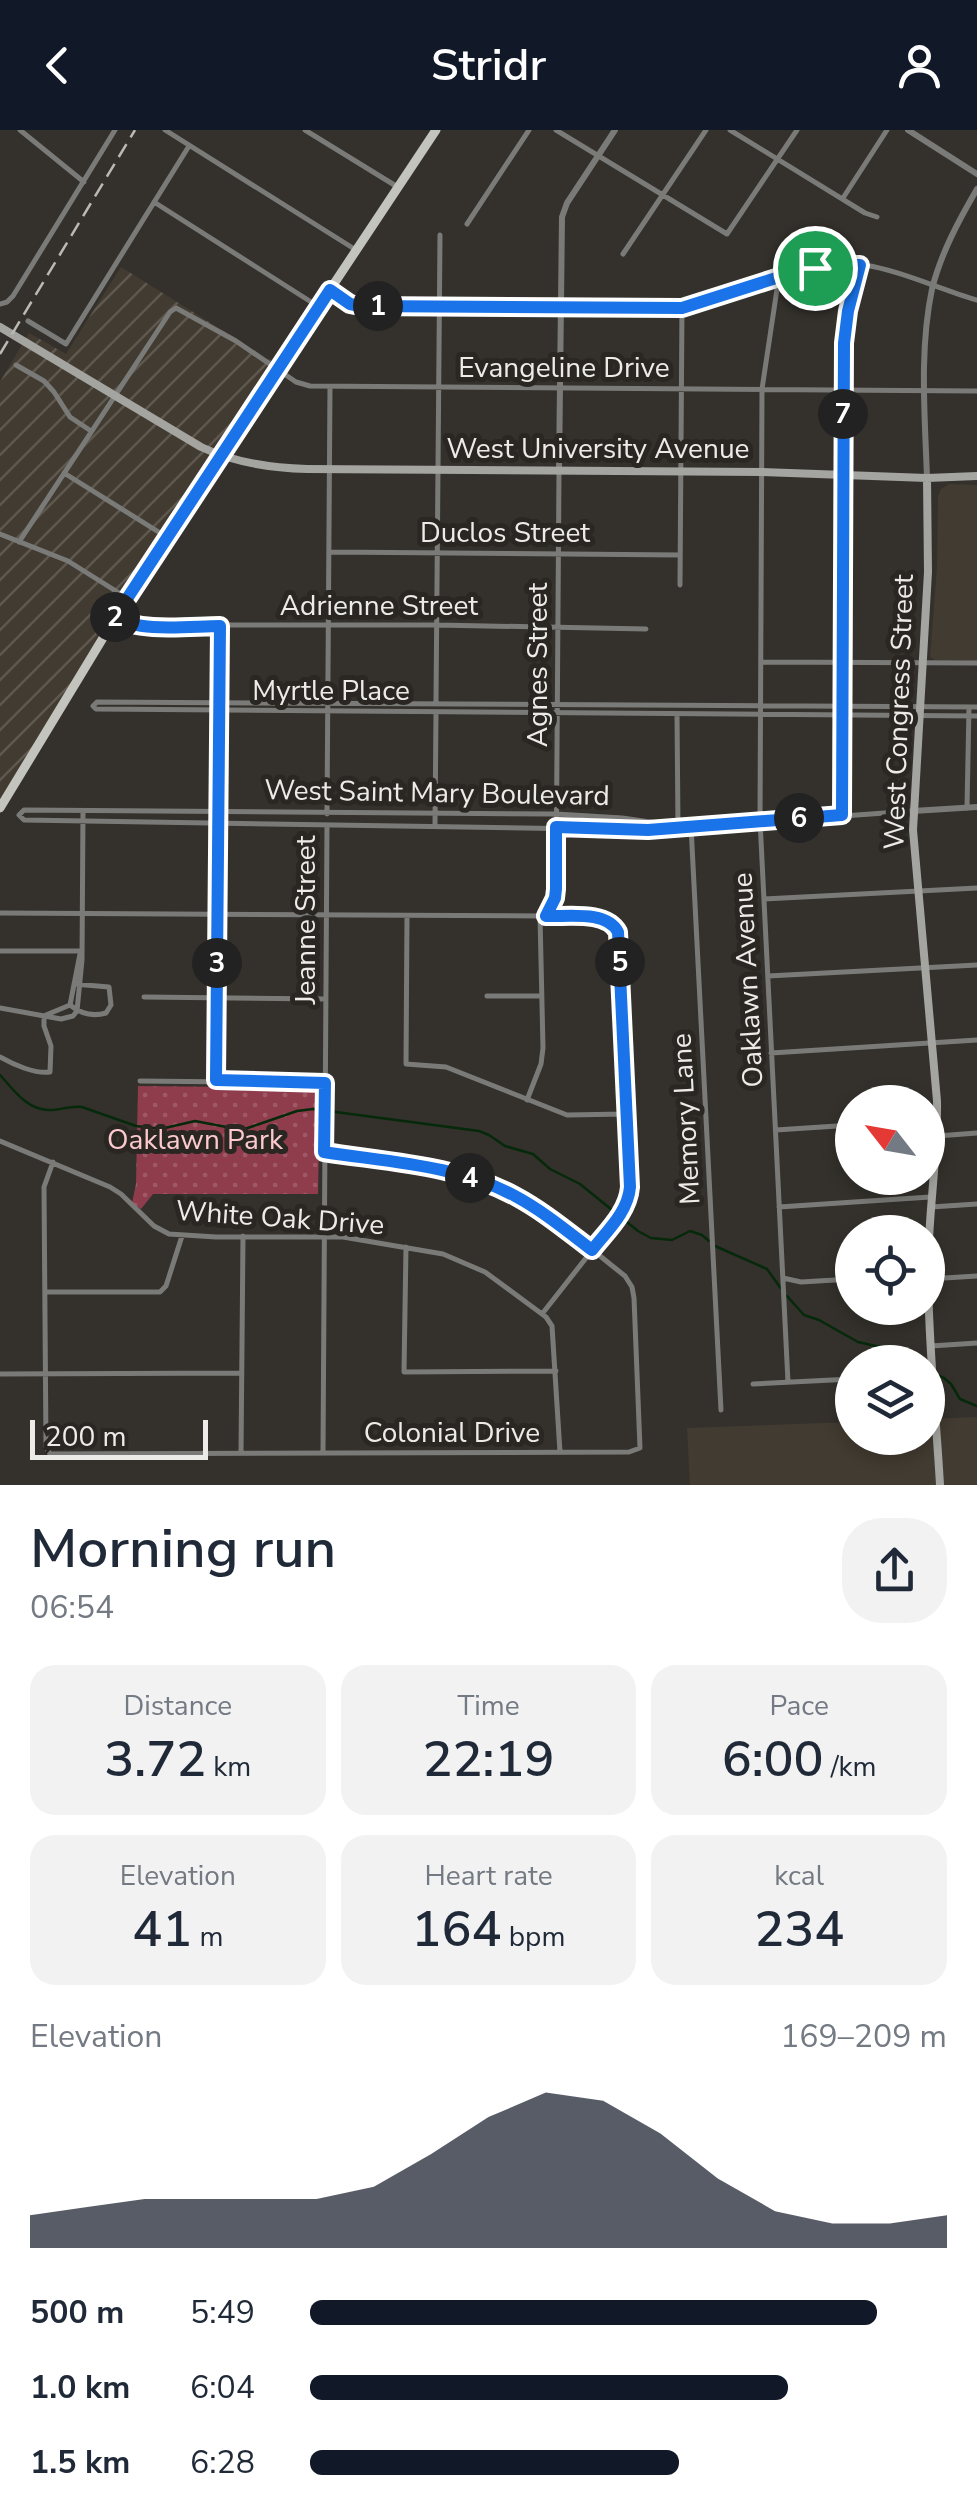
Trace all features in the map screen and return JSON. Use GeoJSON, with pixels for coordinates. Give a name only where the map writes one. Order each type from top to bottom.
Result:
{"type":"FeatureCollection","features":[{"type":"Feature","properties":{"kind":"main road"},"geometry":{"type":"LineString","coordinates":[[0,808],[126,598],[436,130]]}},
{"type":"Feature","properties":{"kind":"main road","name":"West University Avenue"},"geometry":{"type":"LineString","coordinates":[[0,327],[220,456],[275,468],[977,476]]}},
{"type":"Feature","properties":{"kind":"main road","name":"West Congress Street"},"geometry":{"type":"LineString","coordinates":[[926,478],[928,572],[913,847],[932,1085]]}},
{"type":"Feature","properties":{"kind":"main road","name":"West Congress Street"},"geometry":{"type":"LineString","coordinates":[[931,1215],[933,1195]]}},
{"type":"Feature","properties":{"kind":"main road","name":"West Congress Street"},"geometry":{"type":"LineString","coordinates":[[938,1455],[940,1485]]}},
{"type":"Feature","properties":{"kind":"street"},"geometry":{"type":"LineString","coordinates":[[20,130],[84,182]]}},
{"type":"Feature","properties":{"kind":"street"},"geometry":{"type":"LineString","coordinates":[[0,304],[14,296],[116,130]]}},
{"type":"Feature","properties":{"kind":"street"},"geometry":{"type":"LineString","coordinates":[[165,130],[356,250]]}},
{"type":"Feature","properties":{"kind":"street"},"geometry":{"type":"LineString","coordinates":[[305,130],[398,187]]}},
{"type":"Feature","properties":{"kind":"street"},"geometry":{"type":"LineString","coordinates":[[467,224],[529,130]]}},
{"type":"Feature","properties":{"kind":"street"},"geometry":{"type":"LineString","coordinates":[[556,130],[727,234],[797,130]]}},
{"type":"Feature","properties":{"kind":"street"},"geometry":{"type":"LineString","coordinates":[[559,471],[562,218],[567,203],[615,130]]}},
{"type":"Feature","properties":{"kind":"street"},"geometry":{"type":"LineString","coordinates":[[623,254],[706,130]]}},
{"type":"Feature","properties":{"kind":"street"},"geometry":{"type":"LineString","coordinates":[[730,130],[876,217]]}},
{"type":"Feature","properties":{"kind":"street"},"geometry":{"type":"LineString","coordinates":[[843,198],[887,130]]}},
{"type":"Feature","properties":{"kind":"street"},"geometry":{"type":"LineString","coordinates":[[908,130],[977,174]]}},
{"type":"Feature","properties":{"kind":"street"},"geometry":{"type":"LineString","coordinates":[[34,142],[39,132]]}},
{"type":"Feature","properties":{"kind":"street"},"geometry":{"type":"LineString","coordinates":[[28,322],[66,344],[189,146]]}},
{"type":"Feature","properties":{"kind":"street","name":"West Congress Street"},"geometry":{"type":"LineString","coordinates":[[926,478],[926,331],[933,287],[946,248],[977,189]]}},
{"type":"Feature","properties":{"kind":"street"},"geometry":{"type":"LineString","coordinates":[[154,202],[319,307]]}},
{"type":"Feature","properties":{"kind":"street"},"geometry":{"type":"LineString","coordinates":[[435,825],[440,235]]}},
{"type":"Feature","properties":{"kind":"street"},"geometry":{"type":"LineString","coordinates":[[842,815],[843,390],[846,327],[860,265]]}},
{"type":"Feature","properties":{"kind":"street"},"geometry":{"type":"LineString","coordinates":[[330,290],[355,306],[682,308],[779,276],[815,268],[860,265],[977,300]]}},
{"type":"Feature","properties":{"kind":"street","name":"Oaklawn Avenue"},"geometry":{"type":"LineString","coordinates":[[779,276],[762,389],[760,820],[788,1382]]}},
{"type":"Feature","properties":{"kind":"street","name":"Evangeline Drive"},"geometry":{"type":"LineString","coordinates":[[114,395],[174,308],[182,309],[304,385],[977,391]]}},
{"type":"Feature","properties":{"kind":"street"},"geometry":{"type":"LineString","coordinates":[[680,585],[682,308]]}},
{"type":"Feature","properties":{"kind":"street"},"geometry":{"type":"LineString","coordinates":[[16,365],[44,381],[63,410],[91,430]]}},
{"type":"Feature","properties":{"kind":"street","name":"Jeanne Street"},"geometry":{"type":"LineString","coordinates":[[323,1454],[330,387]]}},
{"type":"Feature","properties":{"kind":"street"},"geometry":{"type":"LineString","coordinates":[[18,542],[114,395]]}},
{"type":"Feature","properties":{"kind":"street","name":"Agnes Street"},"geometry":{"type":"LineString","coordinates":[[527,1100],[542,1059],[543,916],[555,898],[556,889],[559,471]]}},
{"type":"Feature","properties":{"kind":"street"},"geometry":{"type":"LineString","coordinates":[[64,473],[168,538]]}},
{"type":"Feature","properties":{"kind":"street"},"geometry":{"type":"LineString","coordinates":[[0,534],[68,561],[126,598]]}},
{"type":"Feature","properties":{"kind":"street","name":"Duclos Street"},"geometry":{"type":"LineString","coordinates":[[329,552],[680,554]]}},
{"type":"Feature","properties":{"kind":"street","name":"Adrienne Street"},"geometry":{"type":"LineString","coordinates":[[115,617],[143,626],[646,629]]}},
{"type":"Feature","properties":{"kind":"street"},"geometry":{"type":"LineString","coordinates":[[216,1080],[220,626]]}},
{"type":"Feature","properties":{"kind":"street"},"geometry":{"type":"LineString","coordinates":[[761,662],[977,663]]}},
{"type":"Feature","properties":{"kind":"street","name":"Myrtle Place"},"geometry":{"type":"LineString","coordinates":[[977,707],[921,711],[842,715],[761,710],[677,704],[96,702],[93,706],[96,710],[558,714],[677,714],[761,710],[842,706],[921,711],[977,716]]}},
{"type":"Feature","properties":{"kind":"street"},"geometry":{"type":"LineString","coordinates":[[677,704],[678,826]]}},
{"type":"Feature","properties":{"kind":"street"},"geometry":{"type":"LineString","coordinates":[[967,808],[968,707]]}},
{"type":"Feature","properties":{"kind":"street","name":"West Saint Mary Boulevard"},"geometry":{"type":"LineString","coordinates":[[678,826],[556,814],[24,810],[19,815],[24,820],[83,822],[648,830],[977,807]]}},
{"type":"Feature","properties":{"kind":"street"},"geometry":{"type":"LineString","coordinates":[[0,1008],[66,1019],[77,1011],[84,810]]}},
{"type":"Feature","properties":{"kind":"street","name":"Memory Lane"},"geometry":{"type":"LineString","coordinates":[[692,826],[720,1410]]}},
{"type":"Feature","properties":{"kind":"street"},"geometry":{"type":"LineString","coordinates":[[764,900],[977,888]]}},
{"type":"Feature","properties":{"kind":"street"},"geometry":{"type":"LineString","coordinates":[[0,913],[543,916],[595,918],[614,924],[620,946],[629,1199],[542,1314],[554,1331],[560,1452]]}},
{"type":"Feature","properties":{"kind":"street"},"geometry":{"type":"LineString","coordinates":[[407,916],[406,1064],[446,1068],[566,1114],[627,1114]]}},
{"type":"Feature","properties":{"kind":"street"},"geometry":{"type":"LineString","coordinates":[[0,951],[81,951]]}},
{"type":"Feature","properties":{"kind":"street"},"geometry":{"type":"LineString","coordinates":[[768,976],[977,965]]}},
{"type":"Feature","properties":{"kind":"street"},"geometry":{"type":"LineString","coordinates":[[44,1016],[70,1005],[77,984]]}},
{"type":"Feature","properties":{"kind":"street"},"geometry":{"type":"LineString","coordinates":[[70,1005],[85,1014],[101,1015],[111,1006],[109,987],[77,984]]}},
{"type":"Feature","properties":{"kind":"street"},"geometry":{"type":"LineString","coordinates":[[487,996],[541,996]]}},
{"type":"Feature","properties":{"kind":"street"},"geometry":{"type":"LineString","coordinates":[[144,997],[326,999]]}},
{"type":"Feature","properties":{"kind":"street"},"geometry":{"type":"LineString","coordinates":[[0,1057],[35,1071],[50,1072],[51,1046],[44,1016]]}},
{"type":"Feature","properties":{"kind":"street"},"geometry":{"type":"LineString","coordinates":[[771,1053],[977,1040]]}},
{"type":"Feature","properties":{"kind":"street"},"geometry":{"type":"LineString","coordinates":[[140,1081],[325,1083]]}},
{"type":"Feature","properties":{"kind":"street"},"geometry":{"type":"LineString","coordinates":[[775,1130],[835,1126]]}},
{"type":"Feature","properties":{"kind":"street"},"geometry":{"type":"LineString","coordinates":[[945,1135],[977,1133]]}},
{"type":"Feature","properties":{"kind":"street","name":"White Oak Drive"},"geometry":{"type":"LineString","coordinates":[[0,1140],[110,1187],[154,1226],[169,1234],[343,1238],[442,1254],[496,1279],[542,1314]]}},
{"type":"Feature","properties":{"kind":"street","name":"Colonial Drive"},"geometry":{"type":"LineString","coordinates":[[53,1162],[44,1186],[46,1447],[50,1454],[638,1450],[641,1446],[632,1287],[625,1276],[539,1210],[487,1183],[437,1170],[324,1152]]}},
{"type":"Feature","properties":{"kind":"street"},"geometry":{"type":"LineString","coordinates":[[778,1207],[977,1204]]}},
{"type":"Feature","properties":{"kind":"street"},"geometry":{"type":"LineString","coordinates":[[46,1292],[160,1292],[166,1286],[182,1236]]}},
{"type":"Feature","properties":{"kind":"street"},"geometry":{"type":"LineString","coordinates":[[241,1454],[243,1236]]}},
{"type":"Feature","properties":{"kind":"street"},"geometry":{"type":"LineString","coordinates":[[406,1248],[404,1372],[556,1371]]}},
{"type":"Feature","properties":{"kind":"street"},"geometry":{"type":"LineString","coordinates":[[945,1276],[977,1276]]}},
{"type":"Feature","properties":{"kind":"street"},"geometry":{"type":"LineString","coordinates":[[783,1278],[801,1282],[835,1280]]}},
{"type":"Feature","properties":{"kind":"street"},"geometry":{"type":"LineString","coordinates":[[945,1345],[977,1343]]}},
{"type":"Feature","properties":{"kind":"street"},"geometry":{"type":"LineString","coordinates":[[0,1374],[242,1373]]}},
{"type":"Feature","properties":{"kind":"street"},"geometry":{"type":"LineString","coordinates":[[753,1384],[835,1380]]}},
{"type":"Feature","properties":{"kind":"shaded area"},"geometry":{"type":"Polygon","coordinates":[[[121,267],[275,363],[0,806],[0,382],[29,333],[66,354],[121,267]]]}},
{"type":"Feature","properties":{"kind":"shaded area"},"geometry":{"type":"Polygon","coordinates":[[[949,484],[977,485],[977,661],[930,657],[938,496],[949,484]]]}},
{"type":"Feature","properties":{"kind":"shaded area"},"geometry":{"type":"Polygon","coordinates":[[[977,1417],[977,1485],[690,1485],[687,1428],[835,1423],[835,1455],[945,1455],[945,1418],[977,1417]]]}},
{"type":"Feature","properties":{"kind":"green space","name":"Oaklawn Park"},"geometry":{"type":"Polygon","coordinates":[[[138,1086],[320,1088],[318,1194],[153,1194],[141,1209],[132,1203],[136,1184],[138,1086]]]}},
{"type":"Feature","properties":{"kind":"waterway"},"geometry":{"type":"LineString","coordinates":[[0,1075],[21,1098],[40,1109],[82,1107],[152,1128],[195,1121],[242,1130],[313,1109],[479,1131],[505,1146],[533,1154],[651,1238],[672,1240],[690,1231],[709,1241]]}},
{"type":"Feature","properties":{"kind":"waterway"},"geometry":{"type":"LineString","coordinates":[[715,1246],[767,1269],[782,1290]]}},
{"type":"Feature","properties":{"kind":"waterway"},"geometry":{"type":"LineString","coordinates":[[787,1296],[804,1315],[871,1345]]}},
{"type":"Feature","properties":{"kind":"waterway"},"geometry":{"type":"LineString","coordinates":[[945,1379],[960,1399],[977,1406]]}},
{"type":"Feature","properties":{"kind":"railway"},"geometry":{"type":"LineString","coordinates":[[0,354],[135,130]]}},
{"type":"Feature","properties":{"kind":"route"},"geometry":{"type":"LineString","coordinates":[[860,265],[844,343],[842,815],[648,830],[556,827],[555,898],[546,916],[604,919],[614,924],[618,932],[630,1187],[626,1206],[592,1250],[539,1210],[487,1183],[453,1173],[324,1152],[325,1083],[216,1080],[220,626],[143,626],[115,617],[330,290],[355,306],[682,308],[815,268],[860,265]]}}]}
